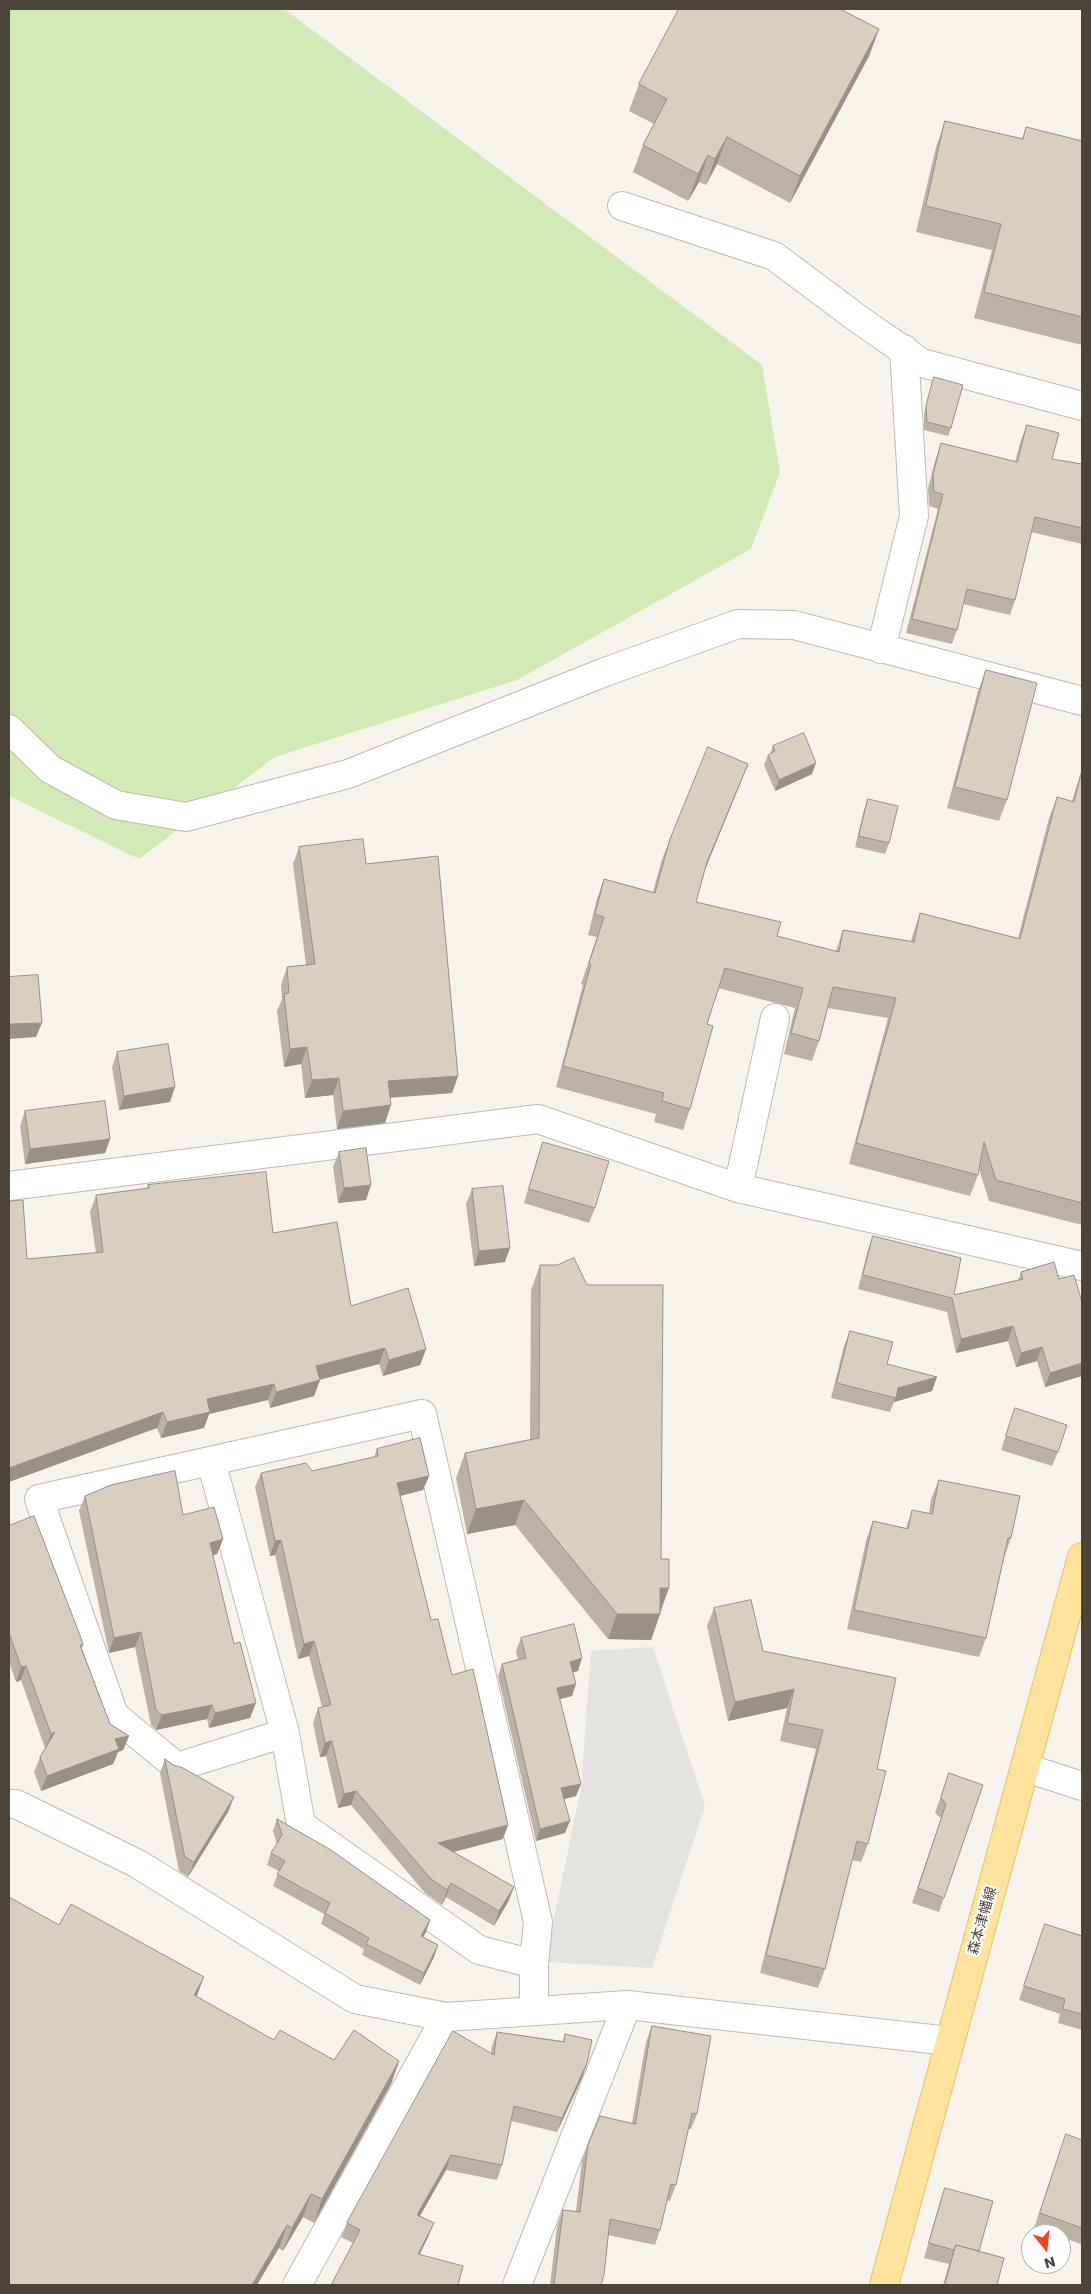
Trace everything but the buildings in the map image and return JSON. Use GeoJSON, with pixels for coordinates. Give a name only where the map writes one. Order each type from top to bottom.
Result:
{"type":"FeatureCollection","features":[{"type":"Feature","properties":{"kind":"main road","name":"森本津幡線"},"geometry":{"type":"LineString","coordinates":[[884,2285],[949,2041],[1026,1768],[1082,1556]]}},
{"type":"Feature","properties":{"kind":"street"},"geometry":{"type":"LineString","coordinates":[[622,206],[774,256],[922,363],[1082,406]]}},
{"type":"Feature","properties":{"kind":"street"},"geometry":{"type":"LineString","coordinates":[[881,649],[914,516],[904,349]]}},
{"type":"Feature","properties":{"kind":"street"},"geometry":{"type":"LineString","coordinates":[[9,729],[50,768],[116,805],[186,817],[348,774],[605,672],[738,624],[794,625],[1082,702]]}},
{"type":"Feature","properties":{"kind":"street"},"geometry":{"type":"LineString","coordinates":[[738,1188],[775,1018]]}},
{"type":"Feature","properties":{"kind":"street"},"geometry":{"type":"LineString","coordinates":[[9,1186],[538,1119],[738,1188],[1082,1266]]}},
{"type":"Feature","properties":{"kind":"street"},"geometry":{"type":"LineString","coordinates":[[285,1733],[177,1766],[114,1715],[39,1499],[422,1414],[538,1922],[534,1964],[534,2011]]}},
{"type":"Feature","properties":{"kind":"street"},"geometry":{"type":"LineString","coordinates":[[211,1461],[285,1733],[301,1825],[479,1950],[534,1964]]}},
{"type":"Feature","properties":{"kind":"street"},"geometry":{"type":"LineString","coordinates":[[1026,1768],[1082,1786]]}},
{"type":"Feature","properties":{"kind":"street"},"geometry":{"type":"LineString","coordinates":[[11,1798],[138,1864],[355,1999],[446,2017],[627,2005],[949,2041]]}},
{"type":"Feature","properties":{"kind":"street"},"geometry":{"type":"LineString","coordinates":[[517,2285],[627,2005]]}},
{"type":"Feature","properties":{"kind":"street"},"geometry":{"type":"LineString","coordinates":[[297,2285],[446,2017]]}},
{"type":"Feature","properties":{"kind":"green space"},"geometry":{"type":"Polygon","coordinates":[[[9,9],[284,9],[762,365],[780,472],[751,549],[517,680],[275,757],[139,859],[9,796],[9,9]]]}},
{"type":"Feature","properties":{"kind":"shaded area"},"geometry":{"type":"Polygon","coordinates":[[[653,1647],[705,1806],[652,1968],[545,1962],[581,1788],[591,1651],[653,1647]]]}}]}
